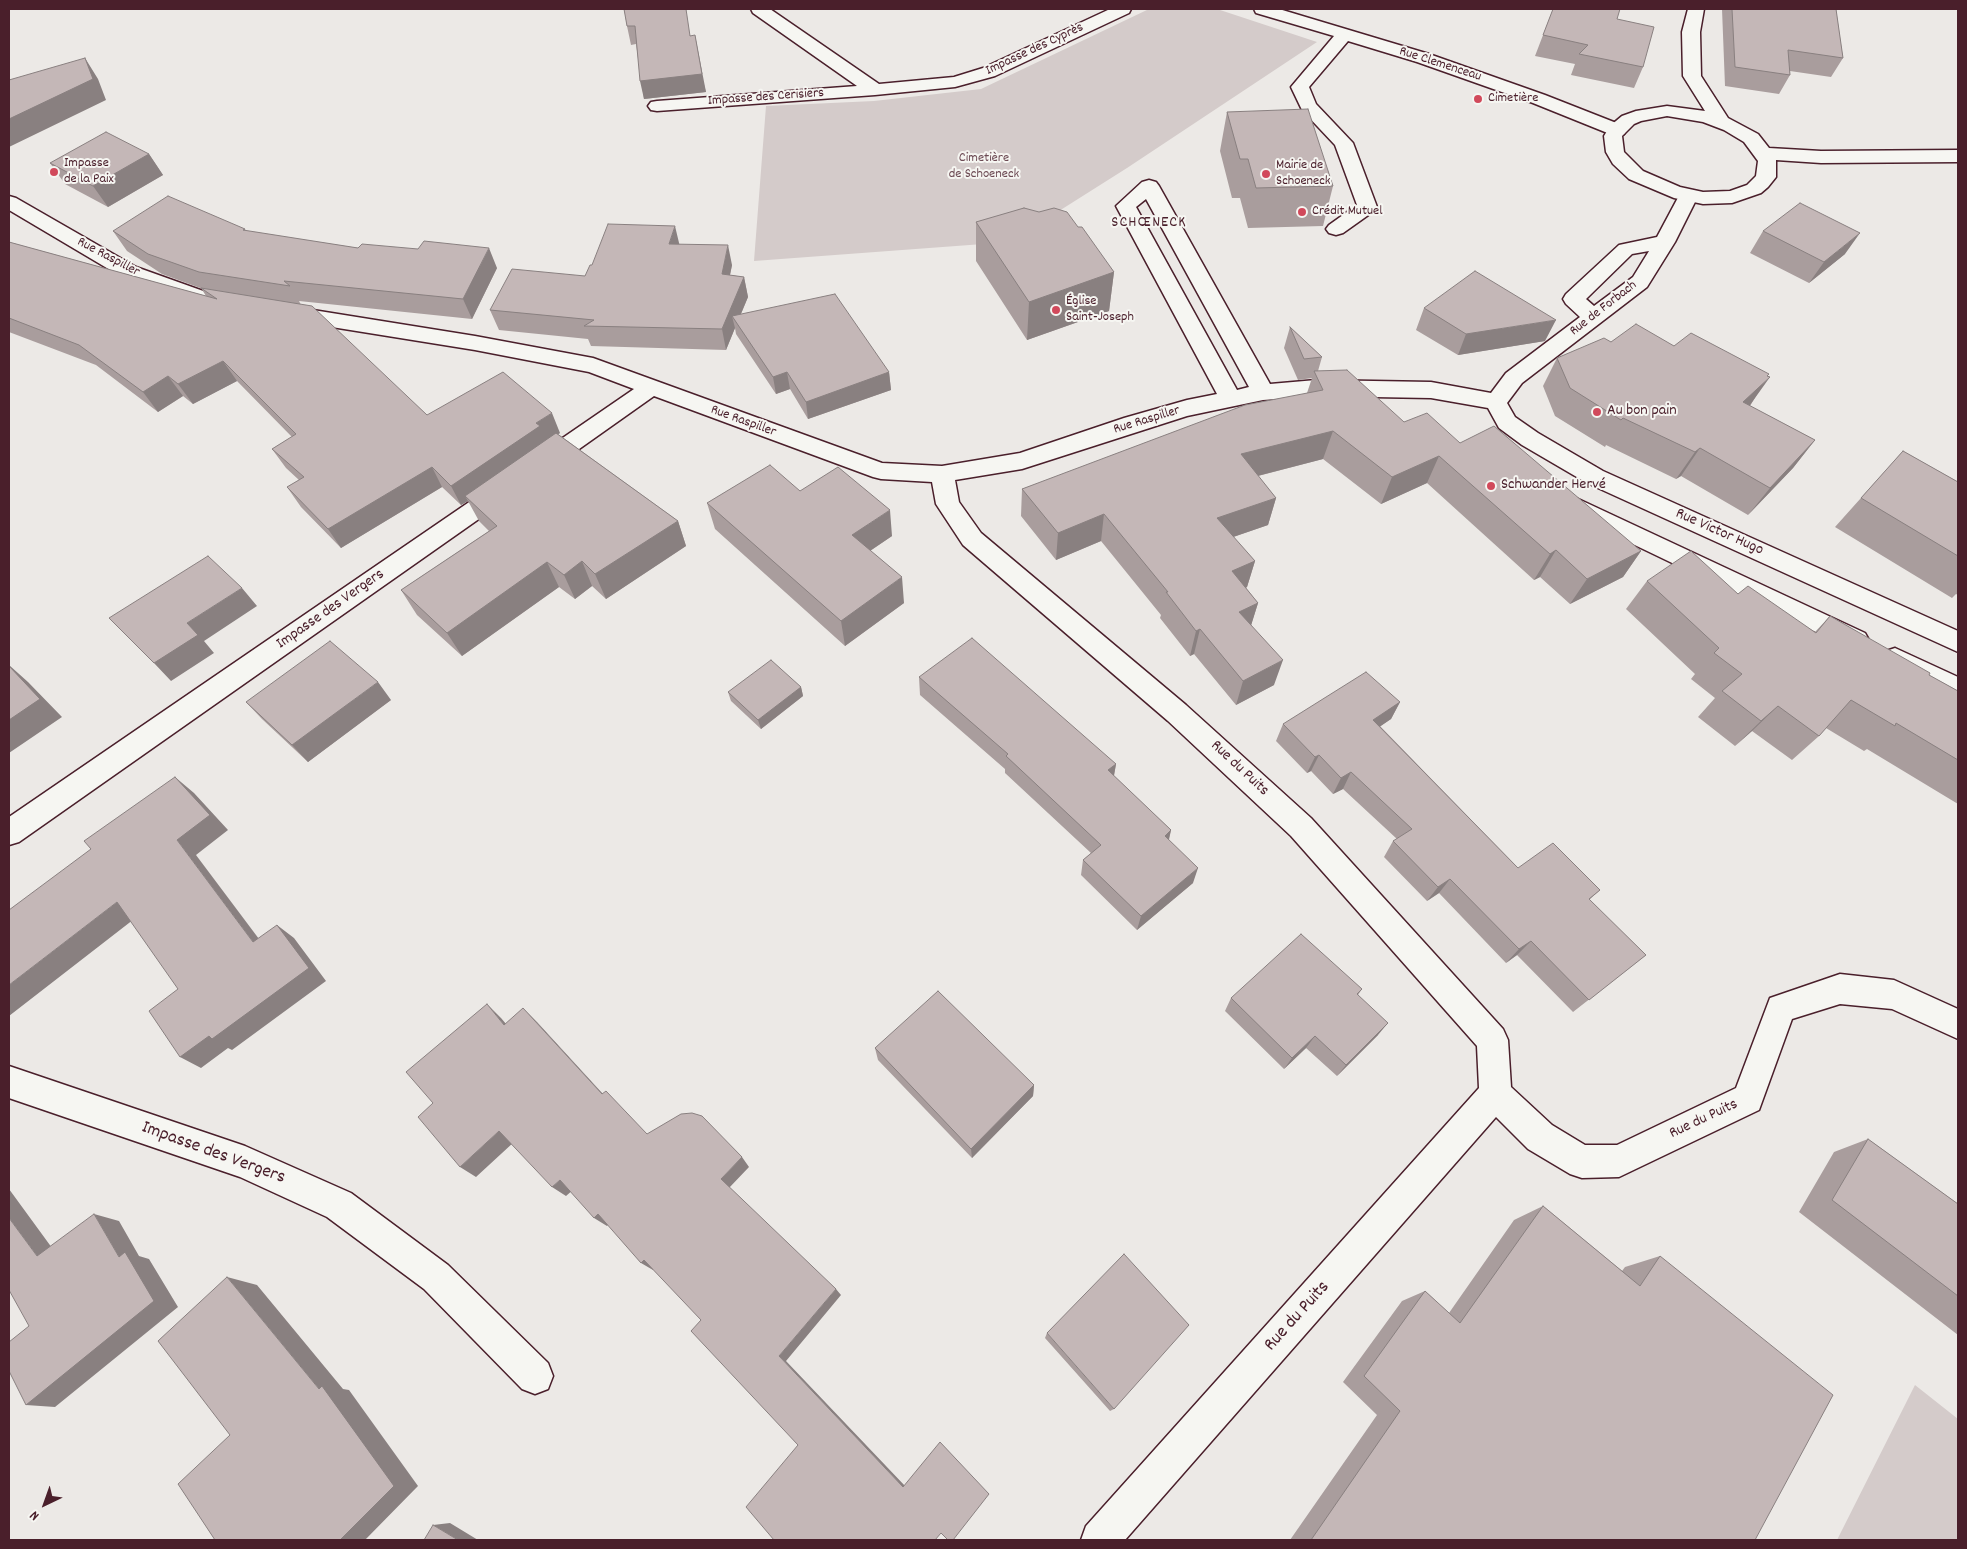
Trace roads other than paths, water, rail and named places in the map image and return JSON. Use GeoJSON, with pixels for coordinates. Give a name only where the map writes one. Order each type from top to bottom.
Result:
{"type":"FeatureCollection","features":[{"type":"Feature","properties":{"kind":"street"},"geometry":{"type":"LineString","coordinates":[[759,9],[875,90]]}},
{"type":"Feature","properties":{"kind":"street","name":"Impasse des Cyprès"},"geometry":{"type":"LineString","coordinates":[[875,90],[955,82],[989,72],[1123,9]]}},
{"type":"Feature","properties":{"kind":"street","name":"Rue Clemenceau"},"geometry":{"type":"LineString","coordinates":[[1262,9],[1423,58],[1538,99],[1616,130]]}},
{"type":"Feature","properties":{"kind":"street"},"geometry":{"type":"LineString","coordinates":[[1696,9],[1680,94],[1694,114],[1720,121]]}},
{"type":"Feature","properties":{"kind":"street"},"geometry":{"type":"LineString","coordinates":[[1336,229],[1367,207],[1344,143],[1308,106],[1300,87],[1344,35]]}},
{"type":"Feature","properties":{"kind":"street","name":"Impasse des Cerisiers"},"geometry":{"type":"LineString","coordinates":[[657,106],[875,90]]}},
{"type":"Feature","properties":{"kind":"street"},"geometry":{"type":"LineString","coordinates":[[1680,94],[1720,121],[1751,138],[1763,152],[1767,161],[1766,177],[1754,189],[1732,197],[1703,198],[1688,196],[1647,182],[1627,168],[1615,152],[1614,136],[1616,130],[1628,120],[1680,94]]}},
{"type":"Feature","properties":{"kind":"street"},"geometry":{"type":"LineString","coordinates":[[1763,152],[1821,158],[1958,156]]}},
{"type":"Feature","properties":{"kind":"street"},"geometry":{"type":"LineString","coordinates":[[1230,398],[1126,206],[1149,186],[1263,392]]}},
{"type":"Feature","properties":{"kind":"street","name":"Rue de Forbach"},"geometry":{"type":"LineString","coordinates":[[1496,402],[1514,378],[1640,282],[1665,242],[1688,196]]}},
{"type":"Feature","properties":{"kind":"street","name":"Rue Raspiller"},"geometry":{"type":"LineString","coordinates":[[9,202],[129,272],[218,301]]}},
{"type":"Feature","properties":{"kind":"street"},"geometry":{"type":"LineString","coordinates":[[1595,318],[1572,299],[1626,249],[1665,242]]}},
{"type":"Feature","properties":{"kind":"street","name":"Rue Raspiller"},"geometry":{"type":"LineString","coordinates":[[266,309],[475,343],[592,365],[759,428],[881,471],[942,474],[1022,461],[1132,424],[1230,398],[1263,392],[1316,388],[1431,390],[1496,402]]}},
{"type":"Feature","properties":{"kind":"street","name":"Impasse des Vergers"},"geometry":{"type":"LineString","coordinates":[[9,833],[652,387]]}},
{"type":"Feature","properties":{"kind":"street","name":"Rue Victor Hugo"},"geometry":{"type":"LineString","coordinates":[[1496,402],[1508,422],[1530,438],[1595,477],[1958,642]]}},
{"type":"Feature","properties":{"kind":"street"},"geometry":{"type":"LineString","coordinates":[[1530,438],[1538,473]]}},
{"type":"Feature","properties":{"kind":"street","name":"Rue du Puits"},"geometry":{"type":"LineString","coordinates":[[942,474],[948,504],[972,539],[1178,713],[1301,827],[1492,1040],[1495,1094],[1540,1137],[1582,1162],[1619,1161],[1748,1099],[1781,1008],[1840,989],[1894,995],[1958,1024]]}},
{"type":"Feature","properties":{"kind":"street"},"geometry":{"type":"LineString","coordinates":[[1555,493],[1570,504],[1958,689]]}},
{"type":"Feature","properties":{"kind":"street","name":"Impasse des Vergers"},"geometry":{"type":"LineString","coordinates":[[9,1082],[245,1162],[339,1205],[436,1277],[535,1376]]}},
{"type":"Feature","properties":{"kind":"street","name":"Rue du Puits"},"geometry":{"type":"LineString","coordinates":[[1100,1540],[1495,1094]]}},
{"type":"Feature","properties":{"kind":"place","name":"Cimetière"},"geometry":{"type":"Point","coordinates":[1478,99]}},
{"type":"Feature","properties":{"kind":"place","name":"Impasse de la Paix"},"geometry":{"type":"Point","coordinates":[54,172]}},
{"type":"Feature","properties":{"kind":"place","name":"Mairie de Schoeneck"},"geometry":{"type":"Point","coordinates":[1266,174]}},
{"type":"Feature","properties":{"kind":"place","name":"Crédit Mutuel"},"geometry":{"type":"Point","coordinates":[1302,212]}},
{"type":"Feature","properties":{"kind":"place","name":"Église Saint-Joseph"},"geometry":{"type":"Point","coordinates":[1056,310]}},
{"type":"Feature","properties":{"kind":"place","name":"Au bon pain"},"geometry":{"type":"Point","coordinates":[1597,412]}},
{"type":"Feature","properties":{"kind":"place","name":"Schwander Hervé"},"geometry":{"type":"Point","coordinates":[1491,486]}},
{"type":"Feature","properties":{"kind":"district","name":"SCHŒNECK"},"geometry":{"type":"Point","coordinates":[1149,224]}},
{"type":"Feature","properties":{"kind":"park label","name":"Cimetière de Schoeneck"},"geometry":{"type":"Point","coordinates":[984,168]}}]}
